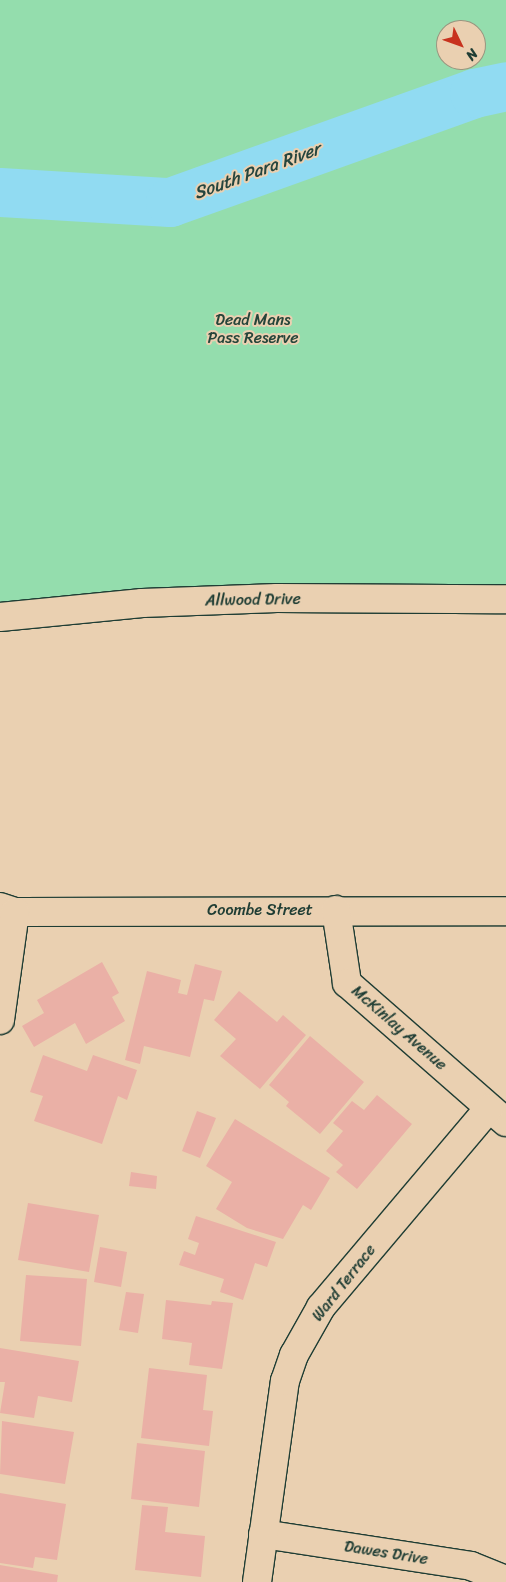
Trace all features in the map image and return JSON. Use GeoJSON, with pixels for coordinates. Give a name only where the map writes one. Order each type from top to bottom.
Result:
{"type":"FeatureCollection","features":[{"type":"Feature","properties":{"kind":"street","name":"Allwood Drive"},"geometry":{"type":"LineString","coordinates":[[0,617],[142,603],[277,598],[506,599]]}},
{"type":"Feature","properties":{"kind":"street","name":"Coombe Street"},"geometry":{"type":"LineString","coordinates":[[8,909],[506,911]]}},
{"type":"Feature","properties":{"kind":"street"},"geometry":{"type":"LineString","coordinates":[[0,1020],[8,909]]}},
{"type":"Feature","properties":{"kind":"street","name":"McKinlay Avenue"},"geometry":{"type":"LineString","coordinates":[[336,910],[347,983],[498,1115]]}},
{"type":"Feature","properties":{"kind":"street","name":"Ward Terrace"},"geometry":{"type":"LineString","coordinates":[[258,1582],[285,1381],[294,1355],[321,1308],[498,1115]]}},
{"type":"Feature","properties":{"kind":"street","name":"Dawes Drive"},"geometry":{"type":"LineString","coordinates":[[263,1534],[472,1566],[506,1580]]}},
{"type":"Feature","properties":{"kind":"green space","name":"Dead Mans Pass Reserve"},"geometry":{"type":"Polygon","coordinates":[[[0,0],[506,0],[506,599],[0,617],[0,0]]]}},
{"type":"Feature","properties":{"kind":"building"},"geometry":{"type":"Polygon","coordinates":[[[102,962],[119,993],[112,997],[125,1021],[86,1044],[75,1023],[34,1047],[22,1026],[44,1013],[37,1000],[102,962]]]}},
{"type":"Feature","properties":{"kind":"building"},"geometry":{"type":"Polygon","coordinates":[[[195,964],[222,971],[214,1001],[204,999],[190,1057],[144,1046],[140,1064],[125,1060],[147,971],[181,980],[178,993],[187,995],[195,964]]]}},
{"type":"Feature","properties":{"kind":"building"},"geometry":{"type":"Polygon","coordinates":[[[239,991],[277,1022],[283,1015],[306,1035],[260,1089],[220,1056],[236,1039],[214,1020],[239,991]]]}},
{"type":"Feature","properties":{"kind":"building"},"geometry":{"type":"Polygon","coordinates":[[[310,1036],[364,1082],[320,1134],[286,1106],[289,1102],[269,1085],[310,1036]]]}},
{"type":"Feature","properties":{"kind":"building"},"geometry":{"type":"Polygon","coordinates":[[[43,1055],[87,1071],[93,1055],[137,1070],[127,1100],[118,1096],[102,1144],[34,1121],[43,1096],[30,1092],[43,1055]]]}},
{"type":"Feature","properties":{"kind":"building"},"geometry":{"type":"Polygon","coordinates":[[[377,1095],[412,1124],[357,1189],[336,1172],[343,1165],[326,1151],[343,1131],[333,1123],[352,1101],[364,1110],[377,1095]]]}},
{"type":"Feature","properties":{"kind":"building"},"geometry":{"type":"Polygon","coordinates":[[[197,1111],[216,1118],[200,1158],[182,1151],[197,1111]]]}},
{"type":"Feature","properties":{"kind":"building"},"geometry":{"type":"Polygon","coordinates":[[[235,1119],[330,1178],[311,1210],[303,1205],[283,1239],[247,1228],[216,1209],[232,1182],[206,1166],[235,1119]]]}},
{"type":"Feature","properties":{"kind":"building"},"geometry":{"type":"Polygon","coordinates":[[[131,1172],[157,1176],[156,1189],[129,1186],[131,1172]]]}},
{"type":"Feature","properties":{"kind":"building"},"geometry":{"type":"Polygon","coordinates":[[[28,1203],[99,1215],[89,1272],[18,1260],[28,1203]]]}},
{"type":"Feature","properties":{"kind":"building"},"geometry":{"type":"Polygon","coordinates":[[[196,1216],[276,1242],[267,1267],[255,1263],[243,1300],[220,1292],[224,1279],[179,1265],[184,1251],[195,1255],[199,1243],[188,1239],[196,1216]]]}},
{"type":"Feature","properties":{"kind":"building"},"geometry":{"type":"Polygon","coordinates":[[[100,1247],[127,1252],[121,1287],[94,1282],[100,1247]]]}},
{"type":"Feature","properties":{"kind":"building"},"geometry":{"type":"Polygon","coordinates":[[[26,1275],[87,1279],[81,1346],[20,1341],[26,1275]]]}},
{"type":"Feature","properties":{"kind":"building"},"geometry":{"type":"Polygon","coordinates":[[[126,1292],[144,1294],[138,1333],[119,1330],[126,1292]]]}},
{"type":"Feature","properties":{"kind":"building"},"geometry":{"type":"Polygon","coordinates":[[[166,1300],[211,1305],[212,1301],[233,1303],[222,1369],[189,1365],[192,1343],[162,1339],[166,1300]]]}},
{"type":"Feature","properties":{"kind":"building"},"geometry":{"type":"Polygon","coordinates":[[[0,1348],[79,1361],[72,1402],[38,1396],[34,1418],[0,1413],[5,1382],[0,1382],[0,1348]]]}},
{"type":"Feature","properties":{"kind":"building"},"geometry":{"type":"Polygon","coordinates":[[[149,1368],[207,1375],[203,1410],[213,1411],[209,1446],[141,1438],[149,1368]]]}},
{"type":"Feature","properties":{"kind":"building"},"geometry":{"type":"Polygon","coordinates":[[[2,1421],[74,1432],[65,1484],[0,1474],[2,1421]]]}},
{"type":"Feature","properties":{"kind":"building"},"geometry":{"type":"Polygon","coordinates":[[[137,1443],[205,1451],[199,1507],[131,1499],[137,1443]]]}},
{"type":"Feature","properties":{"kind":"building"},"geometry":{"type":"Polygon","coordinates":[[[0,1493],[66,1504],[57,1560],[35,1557],[33,1568],[0,1563],[0,1493]]]}},
{"type":"Feature","properties":{"kind":"building"},"geometry":{"type":"Polygon","coordinates":[[[142,1505],[168,1507],[165,1532],[205,1536],[201,1577],[135,1570],[142,1505]]]}},
{"type":"Feature","properties":{"kind":"building"},"geometry":{"type":"Polygon","coordinates":[[[0,1565],[58,1575],[57,1582],[0,1582],[0,1565]]]}},
{"type":"Feature","properties":{"kind":"waterway","name":"South Para River"},"geometry":{"type":"LineString","coordinates":[[0,192],[170,202],[474,93],[506,86]]}}]}
